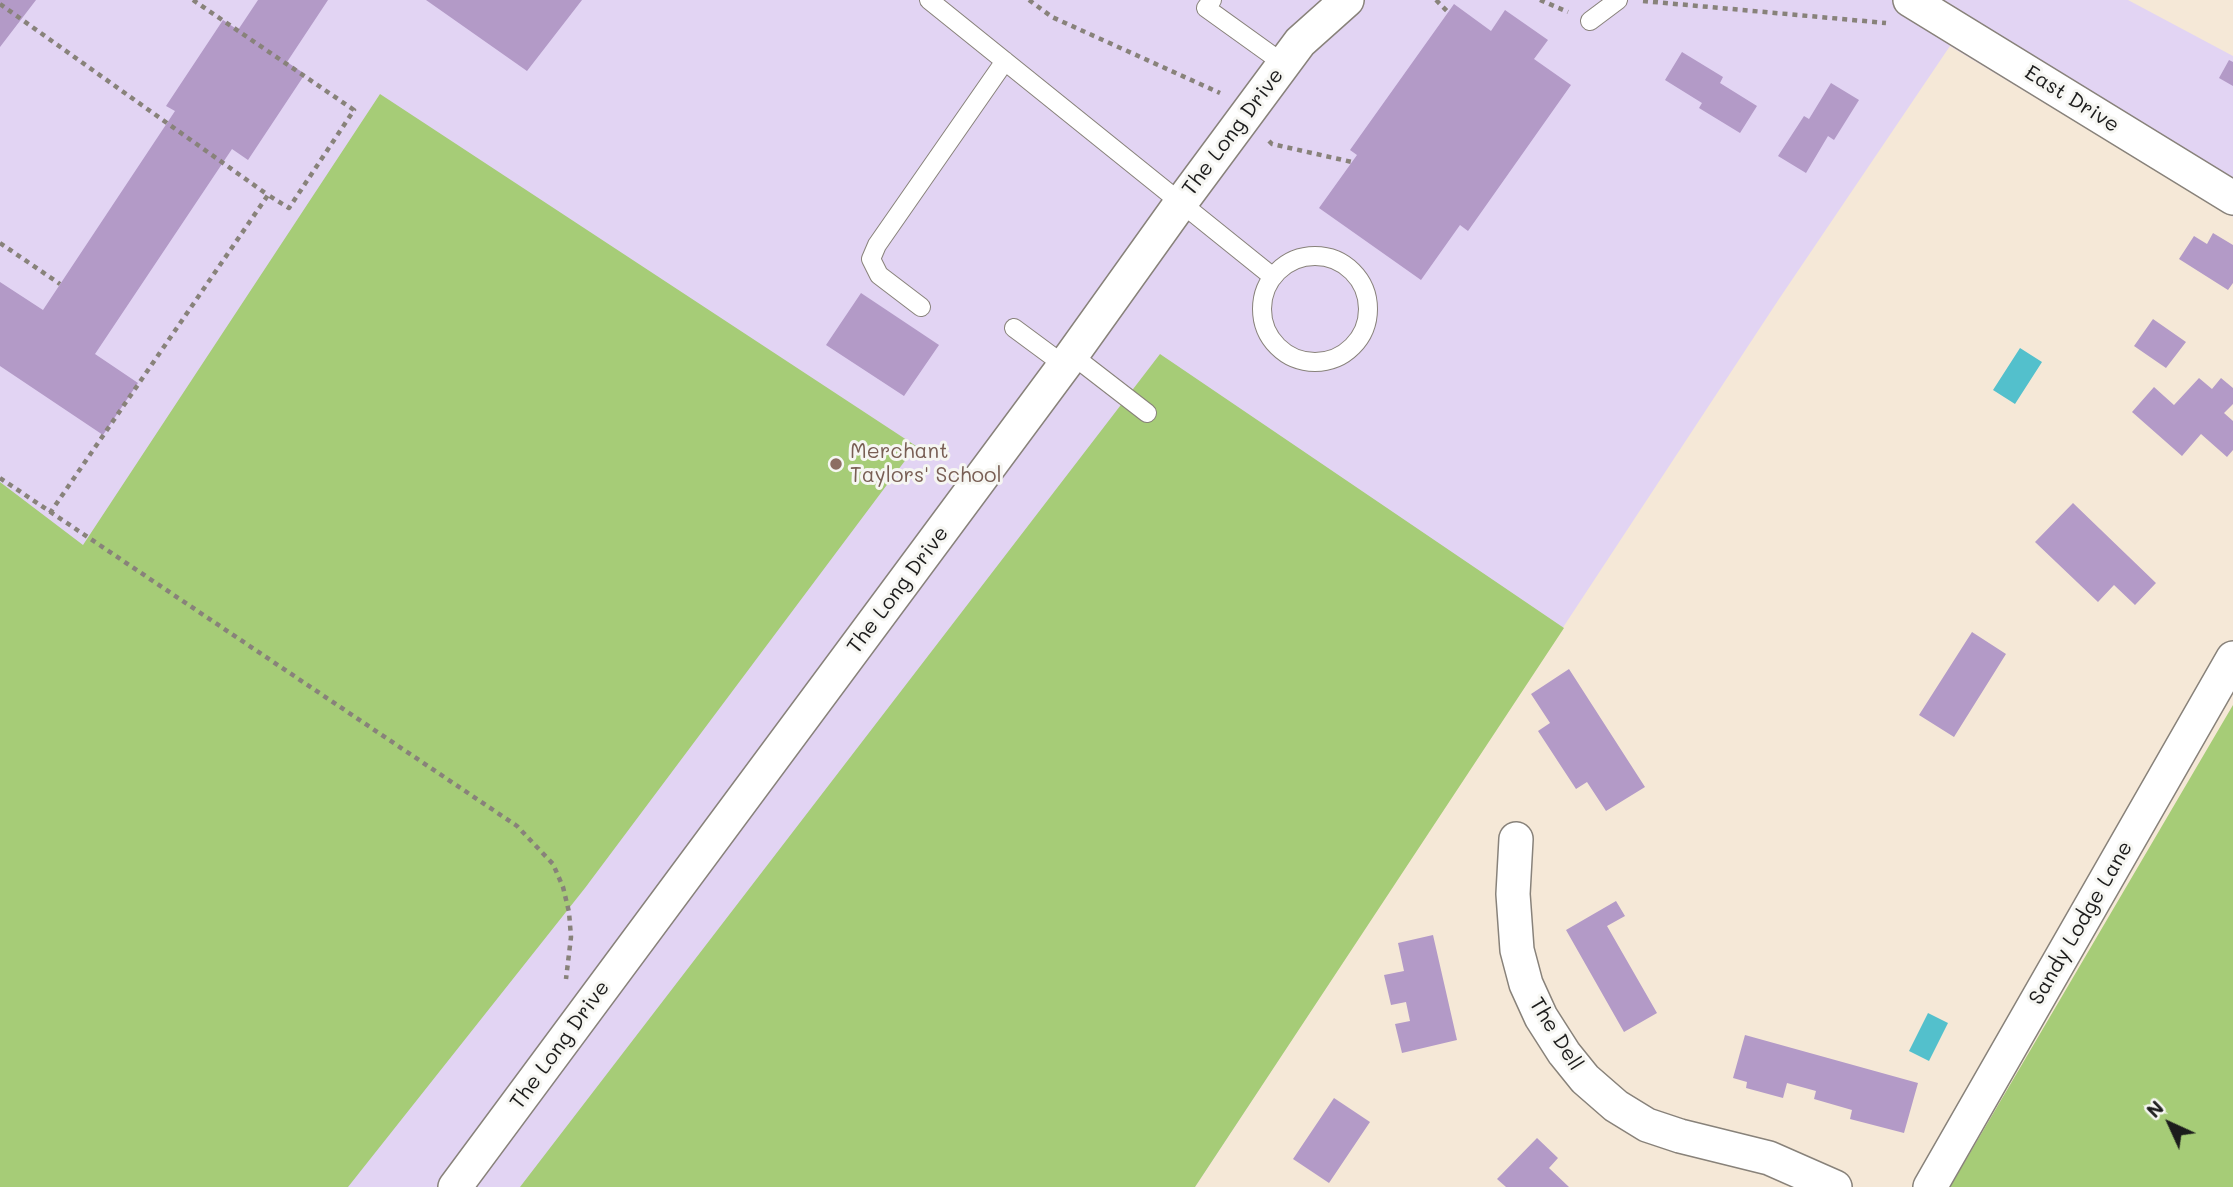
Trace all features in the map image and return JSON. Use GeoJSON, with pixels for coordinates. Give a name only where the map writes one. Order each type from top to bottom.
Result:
{"type":"FeatureCollection","features":[{"type":"Feature","properties":{"kind":"street","name":"The Long Drive"},"geometry":{"type":"LineString","coordinates":[[456,1187],[1300,42],[1347,0]]}},
{"type":"Feature","properties":{"kind":"street","name":"East Drive"},"geometry":{"type":"LineString","coordinates":[[1923,8],[2233,198]]}},
{"type":"Feature","properties":{"kind":"street","name":"Sandy Lodge Lane"},"geometry":{"type":"LineString","coordinates":[[1930,1187],[2233,658]]}},
{"type":"Feature","properties":{"kind":"street","name":"The Dell"},"geometry":{"type":"LineString","coordinates":[[1516,839],[1513,894],[1517,950],[1526,984],[1541,1017],[1585,1079],[1616,1106],[1647,1125],[1769,1158],[1835,1187]]}},
{"type":"Feature","properties":{"kind":"lane"},"geometry":{"type":"LineString","coordinates":[[1212,0],[1206,8],[1284,64]]}},
{"type":"Feature","properties":{"kind":"lane"},"geometry":{"type":"LineString","coordinates":[[1590,21],[1618,0]]}},
{"type":"Feature","properties":{"kind":"lane"},"geometry":{"type":"LineString","coordinates":[[939,3],[1005,61],[1273,277]]}},
{"type":"Feature","properties":{"kind":"lane"},"geometry":{"type":"LineString","coordinates":[[921,307],[879,275],[872,259],[877,245],[1005,61]]}},
{"type":"Feature","properties":{"kind":"lane"},"geometry":{"type":"LineString","coordinates":[[1321,256],[1338,261],[1353,271],[1363,286],[1368,303],[1367,321],[1361,337],[1349,350],[1326,360],[1301,360],[1286,352],[1273,341],[1265,326],[1262,309],[1265,293],[1273,277],[1286,265],[1302,257],[1321,256]]}},
{"type":"Feature","properties":{"kind":"lane"},"geometry":{"type":"LineString","coordinates":[[1014,328],[1068,360],[1147,413]]}},
{"type":"Feature","properties":{"kind":"path"},"geometry":{"type":"LineString","coordinates":[[0,4],[289,208],[354,110],[193,0]]}},
{"type":"Feature","properties":{"kind":"path"},"geometry":{"type":"LineString","coordinates":[[1029,0],[1052,17],[1218,91],[1272,144],[1352,162]]}},
{"type":"Feature","properties":{"kind":"path"},"geometry":{"type":"LineString","coordinates":[[1436,0],[1448,12]]}},
{"type":"Feature","properties":{"kind":"path"},"geometry":{"type":"LineString","coordinates":[[1632,0],[1924,26],[1923,8]]}},
{"type":"Feature","properties":{"kind":"path"},"geometry":{"type":"LineString","coordinates":[[50,513],[268,195]]}},
{"type":"Feature","properties":{"kind":"path"},"geometry":{"type":"LineString","coordinates":[[0,243],[60,284]]}},
{"type":"Feature","properties":{"kind":"path"},"geometry":{"type":"LineString","coordinates":[[0,478],[517,826],[553,864],[563,887],[571,937],[565,999],[569,1010],[578,1020]]}},
{"type":"Feature","properties":{"kind":"shaded area","name":"Merchant Taylors' School"},"geometry":{"type":"Polygon","coordinates":[[[0,0],[2128,0],[2233,56],[2233,217],[1950,46],[1779,299],[1195,1187],[0,1187],[0,0]]]}},
{"type":"Feature","properties":{"kind":"green space"},"geometry":{"type":"Polygon","coordinates":[[[380,94],[916,446],[585,888],[348,1187],[0,1187],[0,482],[83,545],[380,94]]]}},
{"type":"Feature","properties":{"kind":"green space"},"geometry":{"type":"Polygon","coordinates":[[[1160,354],[1564,628],[1195,1187],[520,1187],[1160,354]]]}},
{"type":"Feature","properties":{"kind":"green space"},"geometry":{"type":"Polygon","coordinates":[[[2233,705],[2233,1187],[1950,1187],[2233,705]]]}},
{"type":"Feature","properties":{"kind":"water"},"geometry":{"type":"Polygon","coordinates":[[[2020,348],[2042,362],[2015,404],[1993,390],[2020,348]]]}},
{"type":"Feature","properties":{"kind":"water"},"geometry":{"type":"Polygon","coordinates":[[[1928,1013],[1948,1023],[1929,1061],[1909,1051],[1928,1013]]]}},
{"type":"Feature","properties":{"kind":"building"},"geometry":{"type":"Polygon","coordinates":[[[0,0],[36,0],[0,47],[0,0]]]}},
{"type":"Feature","properties":{"kind":"building"},"geometry":{"type":"Polygon","coordinates":[[[258,0],[328,0],[287,62],[305,74],[248,160],[232,149],[95,354],[138,383],[103,435],[0,366],[0,282],[43,310],[175,111],[166,106],[223,20],[238,30],[258,0]]]}},
{"type":"Feature","properties":{"kind":"building"},"geometry":{"type":"Polygon","coordinates":[[[426,0],[582,0],[527,71],[426,0]]]}},
{"type":"Feature","properties":{"kind":"building"},"geometry":{"type":"Polygon","coordinates":[[[1454,4],[1491,31],[1505,10],[1548,40],[1534,59],[1571,85],[1468,231],[1460,225],[1421,280],[1319,208],[1357,155],[1350,150],[1454,4]]]}},
{"type":"Feature","properties":{"kind":"building"},"geometry":{"type":"Polygon","coordinates":[[[1682,52],[1723,77],[1720,83],[1757,106],[1740,133],[1699,108],[1702,103],[1665,80],[1682,52]]]}},
{"type":"Feature","properties":{"kind":"building"},"geometry":{"type":"Polygon","coordinates":[[[2229,60],[2233,62],[2233,86],[2219,78],[2229,60]]]}},
{"type":"Feature","properties":{"kind":"building"},"geometry":{"type":"Polygon","coordinates":[[[1831,83],[1859,100],[1834,140],[1828,136],[1806,173],[1778,156],[1804,116],[1809,119],[1831,83]]]}},
{"type":"Feature","properties":{"kind":"building"},"geometry":{"type":"Polygon","coordinates":[[[2213,233],[2233,245],[2233,283],[2228,290],[2179,259],[2194,236],[2207,244],[2213,233]]]}},
{"type":"Feature","properties":{"kind":"building"},"geometry":{"type":"Polygon","coordinates":[[[861,293],[939,345],[904,396],[826,345],[861,293]]]}},
{"type":"Feature","properties":{"kind":"building"},"geometry":{"type":"Polygon","coordinates":[[[2153,319],[2186,342],[2166,368],[2134,346],[2153,319]]]}},
{"type":"Feature","properties":{"kind":"building"},"geometry":{"type":"Polygon","coordinates":[[[2199,378],[2212,389],[2221,378],[2233,388],[2233,404],[2224,413],[2233,421],[2233,450],[2227,457],[2201,434],[2182,456],[2132,412],[2154,387],[2174,405],[2199,378]]]}},
{"type":"Feature","properties":{"kind":"building"},"geometry":{"type":"Polygon","coordinates":[[[2073,503],[2156,583],[2135,605],[2114,585],[2098,602],[2035,542],[2073,503]]]}},
{"type":"Feature","properties":{"kind":"building"},"geometry":{"type":"Polygon","coordinates":[[[1972,632],[2006,654],[1954,737],[1919,715],[1972,632]]]}},
{"type":"Feature","properties":{"kind":"building"},"geometry":{"type":"Polygon","coordinates":[[[1569,669],[1645,787],[1606,811],[1587,782],[1576,789],[1538,731],[1550,723],[1531,694],[1569,669]]]}},
{"type":"Feature","properties":{"kind":"building"},"geometry":{"type":"Polygon","coordinates":[[[1616,901],[1625,916],[1607,926],[1657,1013],[1624,1032],[1566,930],[1616,901]]]}},
{"type":"Feature","properties":{"kind":"building"},"geometry":{"type":"Polygon","coordinates":[[[1433,935],[1457,1040],[1402,1053],[1395,1024],[1410,1021],[1406,1002],[1391,1005],[1384,975],[1404,971],[1398,943],[1433,935]]]}},
{"type":"Feature","properties":{"kind":"building"},"geometry":{"type":"Polygon","coordinates":[[[1745,1035],[1918,1083],[1904,1133],[1850,1119],[1852,1110],[1814,1099],[1816,1091],[1787,1083],[1783,1098],[1746,1088],[1747,1082],[1733,1078],[1745,1035]]]}},
{"type":"Feature","properties":{"kind":"building"},"geometry":{"type":"Polygon","coordinates":[[[1334,1098],[1370,1122],[1329,1183],[1293,1159],[1334,1098]]]}},
{"type":"Feature","properties":{"kind":"building"},"geometry":{"type":"Polygon","coordinates":[[[1537,1138],[1558,1158],[1549,1168],[1569,1187],[1506,1187],[1497,1179],[1537,1138]]]}},
{"type":"Feature","properties":{"kind":"place","name":"Merchant Taylors' School"},"geometry":{"type":"Point","coordinates":[836,464]}}]}
